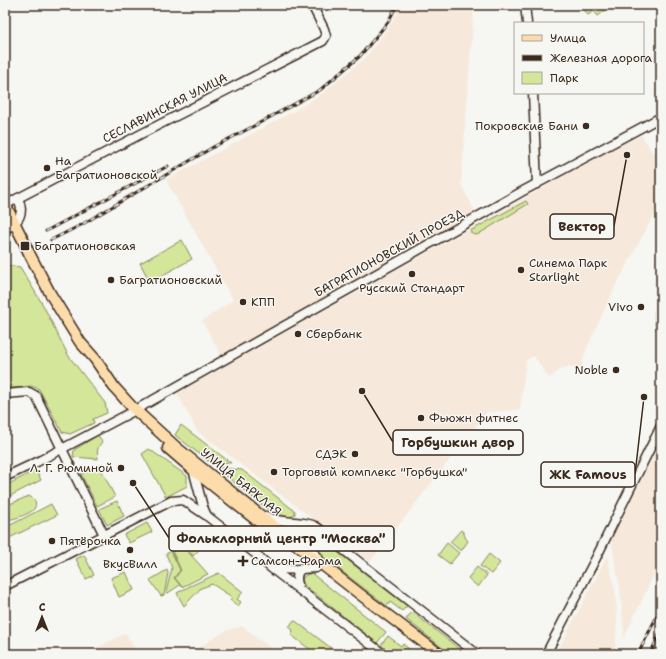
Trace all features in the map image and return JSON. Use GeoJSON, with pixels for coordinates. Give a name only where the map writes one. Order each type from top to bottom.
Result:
{"type":"FeatureCollection","features":[{"type":"Feature","properties":{"kind":"main road","name":"УЛИЦА БАРКЛАЯ"},"geometry":{"type":"LineString","coordinates":[[5,205],[10,227],[23,240],[51,295],[80,342],[90,362],[117,400],[133,411],[177,448],[256,510],[322,568],[428,654]]}},
{"type":"Feature","properties":{"kind":"main road","name":"УЛИЦА БАРКЛАЯ"},"geometry":{"type":"LineString","coordinates":[[133,411],[193,470],[322,568],[440,654]]}},
{"type":"Feature","properties":{"kind":"street","name":"СЕСЛАВИНСКАЯ УЛИЦА"},"geometry":{"type":"LineString","coordinates":[[5,205],[323,41],[326,36],[324,29],[312,5]]}},
{"type":"Feature","properties":{"kind":"street"},"geometry":{"type":"LineString","coordinates":[[525,5],[527,22]]}},
{"type":"Feature","properties":{"kind":"street"},"geometry":{"type":"LineString","coordinates":[[533,94],[537,184]]}},
{"type":"Feature","properties":{"kind":"street","name":"БАГРАТИОНОВСКИЙ ПРОЕЗД"},"geometry":{"type":"LineString","coordinates":[[5,477],[61,450],[133,411],[537,184],[661,117]]}},
{"type":"Feature","properties":{"kind":"street"},"geometry":{"type":"LineString","coordinates":[[10,227],[21,213],[18,198]]}},
{"type":"Feature","properties":{"kind":"street"},"geometry":{"type":"LineString","coordinates":[[5,394],[29,392],[36,396],[61,450],[104,535]]}},
{"type":"Feature","properties":{"kind":"street"},"geometry":{"type":"LineString","coordinates":[[546,654],[661,426]]}},
{"type":"Feature","properties":{"kind":"street"},"geometry":{"type":"LineString","coordinates":[[193,470],[202,507],[207,516]]}},
{"type":"Feature","properties":{"kind":"street"},"geometry":{"type":"LineString","coordinates":[[5,586],[167,503],[176,500],[182,500],[207,516],[272,566],[280,569],[322,568],[310,548],[309,542],[311,537],[316,535],[331,540]]}},
{"type":"Feature","properties":{"kind":"street"},"geometry":{"type":"LineString","coordinates":[[256,510],[277,521],[298,522],[316,527],[477,654]]}},
{"type":"Feature","properties":{"kind":"street"},"geometry":{"type":"LineString","coordinates":[[257,555],[271,568],[383,654]]}},
{"type":"Feature","properties":{"kind":"street"},"geometry":{"type":"LineString","coordinates":[[299,589],[297,576],[301,569]]}},
{"type":"Feature","properties":{"kind":"shaded area"},"geometry":{"type":"Polygon","coordinates":[[[402,5],[474,5],[461,184],[475,212],[221,355],[202,321],[233,300],[166,180],[294,111],[323,93],[364,59],[387,30],[402,5]]]}},
{"type":"Feature","properties":{"kind":"shaded area"},"geometry":{"type":"Polygon","coordinates":[[[642,135],[652,152],[661,155],[661,202],[615,287],[588,345],[583,360],[581,373],[570,366],[560,370],[549,378],[534,356],[526,360],[520,410],[487,412],[370,562],[197,431],[177,393],[605,153],[642,135]]]}},
{"type":"Feature","properties":{"kind":"shaded area"},"geometry":{"type":"Polygon","coordinates":[[[661,442],[661,559],[624,638],[620,589],[611,540],[661,442]]]}},
{"type":"Feature","properties":{"kind":"shaded area"},"geometry":{"type":"Polygon","coordinates":[[[607,556],[615,590],[617,613],[616,643],[613,654],[556,654],[607,556]]]}},
{"type":"Feature","properties":{"kind":"shaded area"},"geometry":{"type":"Polygon","coordinates":[[[242,626],[273,650],[270,654],[189,654],[225,631],[242,626]]]}},
{"type":"Feature","properties":{"kind":"shaded area"},"geometry":{"type":"Polygon","coordinates":[[[126,633],[137,654],[84,654],[126,633]]]}},
{"type":"Feature","properties":{"kind":"green space"},"geometry":{"type":"Polygon","coordinates":[[[581,5],[606,5],[608,8],[598,16],[594,11],[588,15],[581,5]]]}},
{"type":"Feature","properties":{"kind":"green space"},"geometry":{"type":"Polygon","coordinates":[[[526,201],[528,204],[477,235],[472,234],[470,231],[526,201]]]}},
{"type":"Feature","properties":{"kind":"green space"},"geometry":{"type":"Polygon","coordinates":[[[182,240],[192,259],[150,282],[140,263],[182,240]]]}},
{"type":"Feature","properties":{"kind":"green space"},"geometry":{"type":"Polygon","coordinates":[[[5,265],[20,267],[43,305],[68,355],[105,403],[107,413],[93,419],[94,423],[70,434],[62,432],[39,389],[31,386],[5,389],[5,265]]]}},
{"type":"Feature","properties":{"kind":"green space"},"geometry":{"type":"Polygon","coordinates":[[[661,297],[661,335],[657,332],[655,323],[655,309],[661,297]]]}},
{"type":"Feature","properties":{"kind":"green space"},"geometry":{"type":"Polygon","coordinates":[[[181,425],[231,463],[208,461],[175,435],[181,425]]]}},
{"type":"Feature","properties":{"kind":"green space"},"geometry":{"type":"Polygon","coordinates":[[[98,435],[102,442],[98,450],[98,459],[73,457],[74,450],[98,435]]]}},
{"type":"Feature","properties":{"kind":"green space"},"geometry":{"type":"Polygon","coordinates":[[[149,449],[187,476],[187,486],[166,497],[142,454],[149,449]]]}},
{"type":"Feature","properties":{"kind":"green space"},"geometry":{"type":"Polygon","coordinates":[[[99,465],[115,497],[97,506],[81,474],[99,465]]]}},
{"type":"Feature","properties":{"kind":"green space"},"geometry":{"type":"Polygon","coordinates":[[[215,467],[242,470],[295,511],[295,514],[291,517],[272,513],[215,467]]]}},
{"type":"Feature","properties":{"kind":"green space"},"geometry":{"type":"Polygon","coordinates":[[[36,470],[41,480],[10,496],[5,486],[36,470]]]}},
{"type":"Feature","properties":{"kind":"green space"},"geometry":{"type":"Polygon","coordinates":[[[29,496],[33,499],[36,506],[31,512],[9,520],[5,519],[5,506],[29,496]]]}},
{"type":"Feature","properties":{"kind":"green space"},"geometry":{"type":"Polygon","coordinates":[[[117,501],[124,516],[107,525],[99,509],[117,501]]]}},
{"type":"Feature","properties":{"kind":"green space"},"geometry":{"type":"Polygon","coordinates":[[[51,504],[57,515],[5,540],[5,528],[51,504]]]}},
{"type":"Feature","properties":{"kind":"green space"},"geometry":{"type":"Polygon","coordinates":[[[147,523],[152,532],[129,543],[124,535],[147,523]]]}},
{"type":"Feature","properties":{"kind":"green space"},"geometry":{"type":"Polygon","coordinates":[[[280,525],[304,527],[312,529],[315,532],[306,546],[280,525]]]}},
{"type":"Feature","properties":{"kind":"green space"},"geometry":{"type":"Polygon","coordinates":[[[461,530],[468,541],[461,551],[450,542],[461,530]]]}},
{"type":"Feature","properties":{"kind":"green space"},"geometry":{"type":"Polygon","coordinates":[[[192,537],[204,547],[203,548],[197,544],[195,546],[199,550],[193,556],[183,544],[192,537]]]}},
{"type":"Feature","properties":{"kind":"green space"},"geometry":{"type":"Polygon","coordinates":[[[317,540],[323,541],[407,606],[402,611],[390,602],[387,606],[315,551],[313,545],[317,540]]]}},
{"type":"Feature","properties":{"kind":"green space"},"geometry":{"type":"Polygon","coordinates":[[[447,543],[459,553],[450,564],[438,555],[447,543]]]}},
{"type":"Feature","properties":{"kind":"green space"},"geometry":{"type":"Polygon","coordinates":[[[182,545],[208,574],[182,587],[175,578],[181,570],[172,551],[182,545]]]}},
{"type":"Feature","properties":{"kind":"green space"},"geometry":{"type":"Polygon","coordinates":[[[171,551],[180,570],[174,578],[180,585],[168,593],[166,592],[172,568],[166,554],[171,551]]]}},
{"type":"Feature","properties":{"kind":"green space"},"geometry":{"type":"Polygon","coordinates":[[[489,554],[500,563],[491,574],[480,566],[489,554]]]}},
{"type":"Feature","properties":{"kind":"green space"},"geometry":{"type":"Polygon","coordinates":[[[84,555],[94,575],[86,579],[76,559],[84,555]]]}},
{"type":"Feature","properties":{"kind":"green space"},"geometry":{"type":"Polygon","coordinates":[[[477,567],[487,575],[478,587],[468,578],[477,567]]]}},
{"type":"Feature","properties":{"kind":"green space"},"geometry":{"type":"Polygon","coordinates":[[[167,570],[168,573],[164,595],[161,596],[150,580],[167,570]]]}},
{"type":"Feature","properties":{"kind":"green space"},"geometry":{"type":"Polygon","coordinates":[[[126,572],[134,590],[119,597],[111,578],[126,572]]]}},
{"type":"Feature","properties":{"kind":"green space"},"geometry":{"type":"Polygon","coordinates":[[[219,573],[243,592],[237,599],[241,602],[238,606],[230,600],[232,597],[212,584],[201,588],[184,606],[177,593],[219,573]]]}},
{"type":"Feature","properties":{"kind":"green space"},"geometry":{"type":"Polygon","coordinates":[[[311,573],[386,632],[377,643],[304,585],[302,579],[311,573]]]}},
{"type":"Feature","properties":{"kind":"green space"},"geometry":{"type":"Polygon","coordinates":[[[412,612],[466,654],[450,654],[406,619],[412,612]]]}},
{"type":"Feature","properties":{"kind":"green space"},"geometry":{"type":"Polygon","coordinates":[[[294,620],[339,654],[316,654],[291,635],[293,630],[289,627],[294,620]]]}},
{"type":"Feature","properties":{"kind":"green space"},"geometry":{"type":"Polygon","coordinates":[[[388,636],[401,646],[403,644],[415,654],[392,654],[381,645],[388,636]]]}},
{"type":"Feature","properties":{"kind":"railway"},"geometry":{"type":"LineString","coordinates":[[51,240],[81,225],[215,146],[320,90],[360,56],[388,22],[397,5]]}},
{"type":"Feature","properties":{"kind":"railway"},"geometry":{"type":"LineString","coordinates":[[46,231],[168,166]]}},
{"type":"Feature","properties":{"kind":"railway"},"geometry":{"type":"LineString","coordinates":[[638,654],[661,608]]}},
{"type":"Feature","properties":{"kind":"railway"},"geometry":{"type":"LineString","coordinates":[[650,654],[661,631]]}},
{"type":"Feature","properties":{"kind":"place","name":"Покровские Бани"},"geometry":{"type":"Point","coordinates":[586,126]}},
{"type":"Feature","properties":{"kind":"place","name":"Вектор"},"geometry":{"type":"Point","coordinates":[627,155]}},
{"type":"Feature","properties":{"kind":"place","name":"На Багратионовской"},"geometry":{"type":"Point","coordinates":[47,168]}},
{"type":"Feature","properties":{"kind":"place","name":"Багратионовская"},"geometry":{"type":"Point","coordinates":[25,246]}},
{"type":"Feature","properties":{"kind":"place","name":"Синема Парк Starlight"},"geometry":{"type":"Point","coordinates":[521,270]}},
{"type":"Feature","properties":{"kind":"place","name":"Русский Стандарт"},"geometry":{"type":"Point","coordinates":[412,274]}},
{"type":"Feature","properties":{"kind":"place","name":"Багратионовский"},"geometry":{"type":"Point","coordinates":[111,280]}},
{"type":"Feature","properties":{"kind":"place","name":"КПП"},"geometry":{"type":"Point","coordinates":[243,302]}},
{"type":"Feature","properties":{"kind":"place","name":"Vivo"},"geometry":{"type":"Point","coordinates":[641,307]}},
{"type":"Feature","properties":{"kind":"place","name":"Сбербанк"},"geometry":{"type":"Point","coordinates":[298,334]}},
{"type":"Feature","properties":{"kind":"place","name":"Noble"},"geometry":{"type":"Point","coordinates":[616,370]}},
{"type":"Feature","properties":{"kind":"place","name":"Горбушкин двор"},"geometry":{"type":"Point","coordinates":[362,391]}},
{"type":"Feature","properties":{"kind":"place","name":"ЖК Famous"},"geometry":{"type":"Point","coordinates":[644,397]}},
{"type":"Feature","properties":{"kind":"place","name":"Фьюжн фитнес"},"geometry":{"type":"Point","coordinates":[421,418]}},
{"type":"Feature","properties":{"kind":"place","name":"СДЭК"},"geometry":{"type":"Point","coordinates":[355,454]}},
{"type":"Feature","properties":{"kind":"place","name":"Л. Г. Рюминой"},"geometry":{"type":"Point","coordinates":[121,468]}},
{"type":"Feature","properties":{"kind":"place","name":"Торговый комплекс \"Горбушка\""},"geometry":{"type":"Point","coordinates":[274,472]}},
{"type":"Feature","properties":{"kind":"place","name":"Фольклорный центр \"Москва\""},"geometry":{"type":"Point","coordinates":[133,483]}},
{"type":"Feature","properties":{"kind":"place","name":"Пятёрочка"},"geometry":{"type":"Point","coordinates":[52,541]}},
{"type":"Feature","properties":{"kind":"place","name":"ВкусВилл"},"geometry":{"type":"Point","coordinates":[130,550]}},
{"type":"Feature","properties":{"kind":"place","name":"Самсон-Фарма"},"geometry":{"type":"Point","coordinates":[243,561]}}]}
